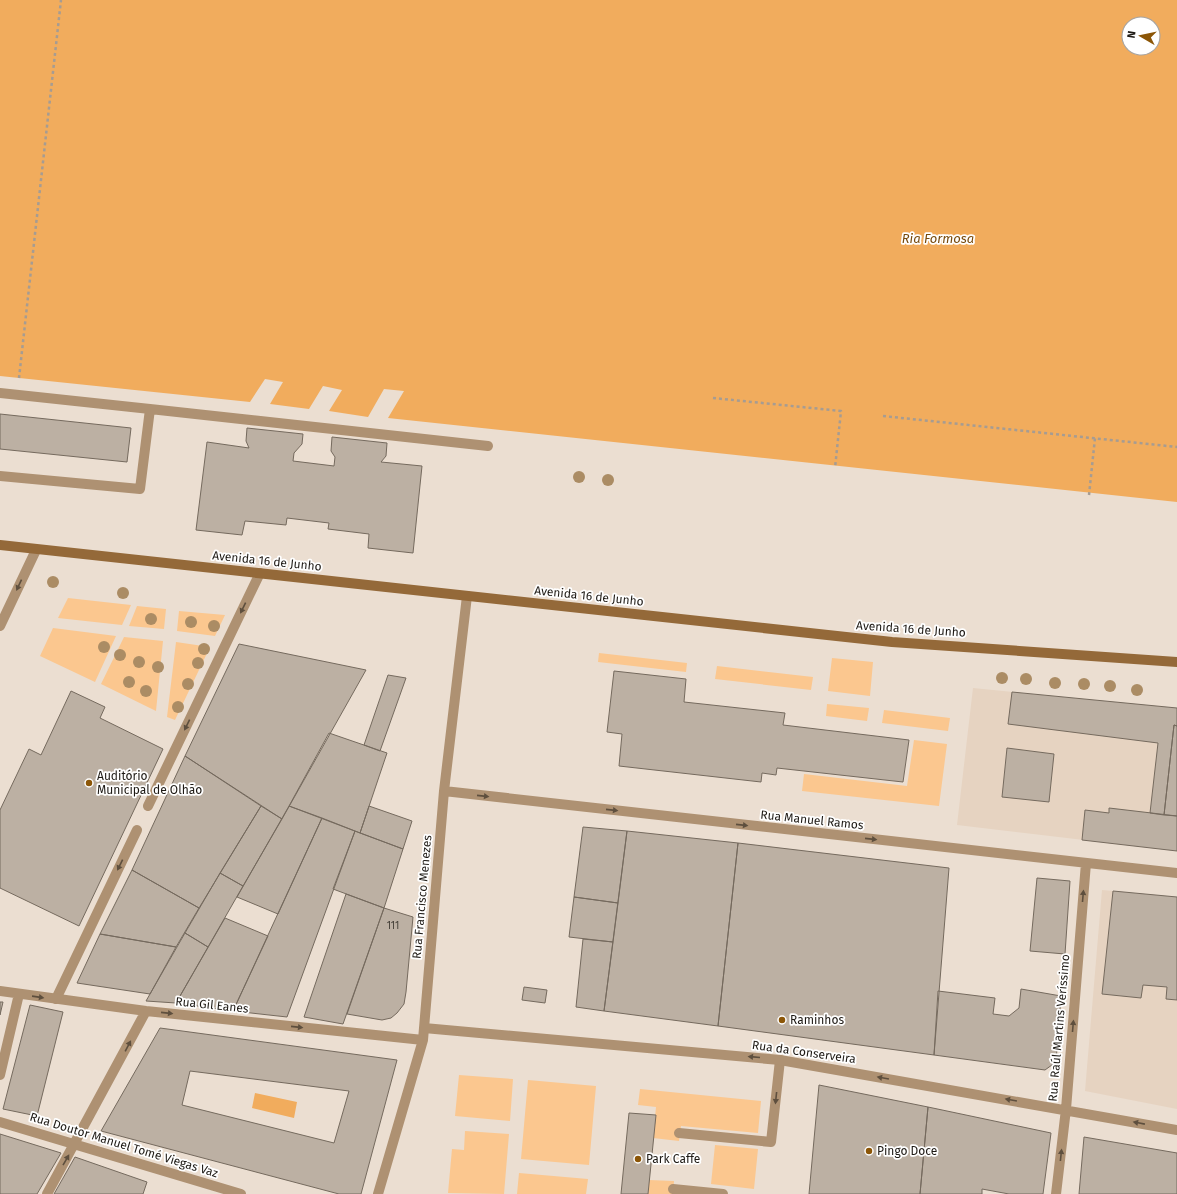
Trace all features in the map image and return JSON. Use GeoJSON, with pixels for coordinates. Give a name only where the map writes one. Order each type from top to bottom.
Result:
{"type":"FeatureCollection","features":[{"type":"Feature","properties":{"kind":"main road","name":"Avenida 16 de Junho"},"geometry":{"type":"LineString","coordinates":[[0,545],[36,550],[260,572],[892,642],[1177,662]]}},
{"type":"Feature","properties":{"kind":"street"},"geometry":{"type":"LineString","coordinates":[[0,393],[488,446]]}},
{"type":"Feature","properties":{"kind":"street"},"geometry":{"type":"LineString","coordinates":[[0,476],[140,489],[150,409]]}},
{"type":"Feature","properties":{"kind":"street"},"geometry":{"type":"LineString","coordinates":[[0,626],[36,550]]}},
{"type":"Feature","properties":{"kind":"street"},"geometry":{"type":"LineString","coordinates":[[148,806],[260,572]]}},
{"type":"Feature","properties":{"kind":"street","name":"Rua Francisco Menezes"},"geometry":{"type":"LineString","coordinates":[[378,1194],[422,1040],[424,1028],[444,791],[467,596]]}},
{"type":"Feature","properties":{"kind":"street","name":"Rua Manuel Ramos"},"geometry":{"type":"LineString","coordinates":[[444,791],[1177,873]]}},
{"type":"Feature","properties":{"kind":"street"},"geometry":{"type":"LineString","coordinates":[[56,999],[137,830]]}},
{"type":"Feature","properties":{"kind":"street","name":"Rua Raúl Martins Veríssimo"},"geometry":{"type":"LineString","coordinates":[[1056,1194],[1066,1109],[1086,864]]}},
{"type":"Feature","properties":{"kind":"street","name":"Rua Gil Eanes"},"geometry":{"type":"LineString","coordinates":[[0,991],[146,1011],[422,1040]]}},
{"type":"Feature","properties":{"kind":"street"},"geometry":{"type":"LineString","coordinates":[[0,1075],[19,994]]}},
{"type":"Feature","properties":{"kind":"street"},"geometry":{"type":"LineString","coordinates":[[46,1194],[76,1143],[146,1011]]}},
{"type":"Feature","properties":{"kind":"street","name":"Rua da Conserveira"},"geometry":{"type":"LineString","coordinates":[[424,1028],[780,1060],[1066,1109],[1177,1130]]}},
{"type":"Feature","properties":{"kind":"street"},"geometry":{"type":"LineString","coordinates":[[679,1133],[771,1142],[780,1060]]}},
{"type":"Feature","properties":{"kind":"street","name":"Rua Doutor Manuel Tomé Viegas Vaz"},"geometry":{"type":"LineString","coordinates":[[0,1122],[76,1143],[237,1193]]}},
{"type":"Feature","properties":{"kind":"street"},"geometry":{"type":"LineString","coordinates":[[674,1189],[723,1194]]}},
{"type":"Feature","properties":{"kind":"path"},"geometry":{"type":"LineString","coordinates":[[18,378],[61,0]]}},
{"type":"Feature","properties":{"kind":"path"},"geometry":{"type":"LineString","coordinates":[[713,398],[841,411],[835,468]]}},
{"type":"Feature","properties":{"kind":"path"},"geometry":{"type":"LineString","coordinates":[[883,416],[1177,447]]}},
{"type":"Feature","properties":{"kind":"path"},"geometry":{"type":"LineString","coordinates":[[1088,495],[1095,438]]}},
{"type":"Feature","properties":{"kind":"shaded area"},"geometry":{"type":"Polygon","coordinates":[[[68,598],[131,605],[122,625],[58,618],[68,598]]]}},
{"type":"Feature","properties":{"kind":"shaded area"},"geometry":{"type":"Polygon","coordinates":[[[137,606],[166,609],[164,629],[129,626],[137,606]]]}},
{"type":"Feature","properties":{"kind":"shaded area"},"geometry":{"type":"Polygon","coordinates":[[[179,611],[225,615],[215,636],[177,631],[179,611]]]}},
{"type":"Feature","properties":{"kind":"shaded area"},"geometry":{"type":"Polygon","coordinates":[[[53,628],[116,636],[95,682],[40,656],[53,628]]]}},
{"type":"Feature","properties":{"kind":"shaded area"},"geometry":{"type":"Polygon","coordinates":[[[124,637],[163,641],[156,711],[101,684],[124,637]]]}},
{"type":"Feature","properties":{"kind":"shaded area"},"geometry":{"type":"Polygon","coordinates":[[[176,642],[210,647],[175,720],[167,717],[176,642]]]}},
{"type":"Feature","properties":{"kind":"shaded area"},"geometry":{"type":"Polygon","coordinates":[[[599,653],[687,663],[686,672],[598,662],[599,653]]]}},
{"type":"Feature","properties":{"kind":"shaded area"},"geometry":{"type":"Polygon","coordinates":[[[832,658],[873,662],[870,696],[828,691],[832,658]]]}},
{"type":"Feature","properties":{"kind":"shaded area"},"geometry":{"type":"Polygon","coordinates":[[[717,666],[813,677],[811,690],[715,679],[717,666]]]}},
{"type":"Feature","properties":{"kind":"shaded area"},"geometry":{"type":"Polygon","coordinates":[[[973,688],[1177,708],[1177,851],[957,825],[973,688]]]}},
{"type":"Feature","properties":{"kind":"shaded area"},"geometry":{"type":"Polygon","coordinates":[[[827,704],[869,708],[867,721],[826,716],[827,704]]]}},
{"type":"Feature","properties":{"kind":"shaded area"},"geometry":{"type":"Polygon","coordinates":[[[884,710],[950,718],[948,731],[882,723],[884,710]]]}},
{"type":"Feature","properties":{"kind":"shaded area"},"geometry":{"type":"Polygon","coordinates":[[[914,740],[947,744],[939,806],[802,791],[804,774],[907,786],[914,740]]]}},
{"type":"Feature","properties":{"kind":"shaded area"},"geometry":{"type":"Polygon","coordinates":[[[1102,890],[1177,897],[1177,1109],[1085,1091],[1102,890]]]}},
{"type":"Feature","properties":{"kind":"shaded area"},"geometry":{"type":"Polygon","coordinates":[[[459,1075],[513,1079],[510,1121],[455,1116],[459,1075]]]}},
{"type":"Feature","properties":{"kind":"shaded area"},"geometry":{"type":"Polygon","coordinates":[[[528,1080],[596,1086],[589,1165],[521,1159],[528,1080]]]}},
{"type":"Feature","properties":{"kind":"shaded area"},"geometry":{"type":"Polygon","coordinates":[[[640,1089],[761,1101],[758,1133],[681,1126],[679,1141],[653,1138],[656,1107],[638,1105],[640,1089]]]}},
{"type":"Feature","properties":{"kind":"shaded area"},"geometry":{"type":"Polygon","coordinates":[[[465,1131],[509,1134],[504,1194],[448,1193],[452,1149],[464,1150],[465,1131]]]}},
{"type":"Feature","properties":{"kind":"shaded area"},"geometry":{"type":"Polygon","coordinates":[[[715,1145],[758,1149],[754,1189],[711,1184],[715,1145]]]}},
{"type":"Feature","properties":{"kind":"shaded area"},"geometry":{"type":"Polygon","coordinates":[[[519,1173],[588,1179],[586,1194],[517,1194],[519,1173]]]}},
{"type":"Feature","properties":{"kind":"shaded area"},"geometry":{"type":"Polygon","coordinates":[[[649,1180],[674,1181],[673,1194],[648,1194],[649,1180]]]}},
{"type":"Feature","properties":{"kind":"water","name":"Ria Formosa"},"geometry":{"type":"Polygon","coordinates":[[[0,0],[1177,0],[1177,502],[388,418],[404,391],[384,389],[368,417],[329,411],[342,390],[323,386],[309,409],[270,404],[283,382],[265,379],[250,402],[0,376],[0,0]]]}},
{"type":"Feature","properties":{"kind":"water"},"geometry":{"type":"Polygon","coordinates":[[[255,1093],[297,1102],[294,1118],[252,1108],[255,1093]]]}},
{"type":"Feature","properties":{"kind":"building"},"geometry":{"type":"Polygon","coordinates":[[[0,414],[131,428],[127,462],[0,449],[0,414]]]}},
{"type":"Feature","properties":{"kind":"building"},"geometry":{"type":"Polygon","coordinates":[[[247,428],[303,434],[302,444],[294,453],[293,461],[334,466],[335,457],[331,451],[332,437],[387,443],[386,456],[381,462],[422,466],[413,553],[368,548],[369,534],[328,529],[329,523],[287,518],[286,525],[245,521],[242,535],[196,530],[207,442],[249,448],[246,441],[247,428]]]}},
{"type":"Feature","properties":{"kind":"building"},"geometry":{"type":"Polygon","coordinates":[[[239,644],[366,670],[282,819],[185,756],[239,644]]]}},
{"type":"Feature","properties":{"kind":"building"},"geometry":{"type":"Polygon","coordinates":[[[614,671],[686,679],[684,702],[785,713],[783,725],[909,740],[903,782],[777,768],[776,775],[762,773],[761,782],[619,766],[622,734],[607,732],[614,671]]]}},
{"type":"Feature","properties":{"kind":"building"},"geometry":{"type":"Polygon","coordinates":[[[388,675],[406,678],[380,751],[364,745],[388,675]]]}},
{"type":"Feature","properties":{"kind":"building","name":"Auditório Municipal de Olhão"},"geometry":{"type":"Polygon","coordinates":[[[71,691],[105,707],[100,718],[163,749],[79,926],[0,888],[0,810],[29,749],[41,755],[71,691]]]}},
{"type":"Feature","properties":{"kind":"building"},"geometry":{"type":"Polygon","coordinates":[[[1012,692],[1177,708],[1177,726],[1174,725],[1164,815],[1150,813],[1158,743],[1008,724],[1012,692]]]}},
{"type":"Feature","properties":{"kind":"building"},"geometry":{"type":"Polygon","coordinates":[[[1174,725],[1177,726],[1177,816],[1164,815],[1174,725]]]}},
{"type":"Feature","properties":{"kind":"building"},"geometry":{"type":"Polygon","coordinates":[[[329,733],[387,753],[360,833],[289,806],[329,733]]]}},
{"type":"Feature","properties":{"kind":"building"},"geometry":{"type":"Polygon","coordinates":[[[1007,748],[1054,754],[1049,802],[1002,797],[1007,748]]]}},
{"type":"Feature","properties":{"kind":"building"},"geometry":{"type":"Polygon","coordinates":[[[185,756],[261,806],[199,908],[132,870],[185,756]]]}},
{"type":"Feature","properties":{"kind":"building"},"geometry":{"type":"Polygon","coordinates":[[[261,806],[282,819],[243,886],[220,873],[261,806]]]}},
{"type":"Feature","properties":{"kind":"building"},"geometry":{"type":"Polygon","coordinates":[[[289,806],[322,818],[278,914],[237,897],[289,806]]]}},
{"type":"Feature","properties":{"kind":"building"},"geometry":{"type":"Polygon","coordinates":[[[369,806],[412,821],[403,849],[360,833],[369,806]]]}},
{"type":"Feature","properties":{"kind":"building"},"geometry":{"type":"Polygon","coordinates":[[[1109,808],[1177,816],[1177,851],[1082,840],[1085,810],[1109,813],[1109,808]]]}},
{"type":"Feature","properties":{"kind":"building"},"geometry":{"type":"Polygon","coordinates":[[[322,818],[355,831],[287,1017],[233,1011],[322,818]]]}},
{"type":"Feature","properties":{"kind":"building"},"geometry":{"type":"Polygon","coordinates":[[[583,827],[627,831],[618,903],[574,897],[583,827]]]}},
{"type":"Feature","properties":{"kind":"building"},"geometry":{"type":"Polygon","coordinates":[[[355,831],[403,849],[384,908],[333,889],[355,831]]]}},
{"type":"Feature","properties":{"kind":"building"},"geometry":{"type":"Polygon","coordinates":[[[627,831],[738,843],[718,1026],[604,1011],[627,831]]]}},
{"type":"Feature","properties":{"kind":"building"},"geometry":{"type":"Polygon","coordinates":[[[738,843],[949,868],[934,1055],[718,1026],[738,843]]]}},
{"type":"Feature","properties":{"kind":"building"},"geometry":{"type":"Polygon","coordinates":[[[132,870],[199,908],[176,947],[100,934],[132,870]]]}},
{"type":"Feature","properties":{"kind":"building"},"geometry":{"type":"Polygon","coordinates":[[[220,873],[243,886],[208,947],[185,933],[220,873]]]}},
{"type":"Feature","properties":{"kind":"building"},"geometry":{"type":"Polygon","coordinates":[[[1037,878],[1070,881],[1065,954],[1030,951],[1037,878]]]}},
{"type":"Feature","properties":{"kind":"building"},"geometry":{"type":"Polygon","coordinates":[[[1113,891],[1177,897],[1177,1000],[1166,999],[1167,987],[1143,985],[1141,998],[1102,994],[1113,891]]]}},
{"type":"Feature","properties":{"kind":"building"},"geometry":{"type":"Polygon","coordinates":[[[346,894],[384,908],[343,1024],[304,1017],[346,894]]]}},
{"type":"Feature","properties":{"kind":"building"},"geometry":{"type":"Polygon","coordinates":[[[574,897],[618,903],[613,942],[569,937],[574,897]]]}},
{"type":"Feature","properties":{"kind":"building"},"geometry":{"type":"Polygon","coordinates":[[[384,908],[413,917],[404,1004],[391,1018],[382,1020],[347,1014],[384,908]]]}},
{"type":"Feature","properties":{"kind":"building"},"geometry":{"type":"Polygon","coordinates":[[[225,918],[268,936],[233,1011],[176,1003],[225,918]]]}},
{"type":"Feature","properties":{"kind":"building"},"geometry":{"type":"Polygon","coordinates":[[[185,933],[208,947],[176,1003],[146,1001],[185,933]]]}},
{"type":"Feature","properties":{"kind":"building"},"geometry":{"type":"Polygon","coordinates":[[[100,934],[176,947],[150,994],[77,983],[100,934]]]}},
{"type":"Feature","properties":{"kind":"building"},"geometry":{"type":"Polygon","coordinates":[[[583,939],[613,942],[604,1011],[576,1007],[583,939]]]}},
{"type":"Feature","properties":{"kind":"building"},"geometry":{"type":"Polygon","coordinates":[[[524,987],[547,990],[545,1003],[522,1000],[524,987]]]}},
{"type":"Feature","properties":{"kind":"building"},"geometry":{"type":"Polygon","coordinates":[[[1021,989],[1061,996],[1056,1062],[1045,1070],[934,1055],[938,991],[995,998],[993,1014],[1009,1016],[1019,1008],[1021,989]]]}},
{"type":"Feature","properties":{"kind":"building"},"geometry":{"type":"Polygon","coordinates":[[[0,1002],[3,1002],[0,1015],[0,1002]]]}},
{"type":"Feature","properties":{"kind":"building"},"geometry":{"type":"Polygon","coordinates":[[[30,1005],[63,1012],[37,1116],[3,1109],[30,1005]]]}},
{"type":"Feature","properties":{"kind":"building"},"geometry":{"type":"Polygon","coordinates":[[[160,1028],[397,1060],[361,1194],[339,1194],[101,1131],[160,1028]],[[190,1071],[182,1105],[334,1143],[349,1091],[190,1071]]]}},
{"type":"Feature","properties":{"kind":"building","name":"Pingo Doce"},"geometry":{"type":"Polygon","coordinates":[[[819,1085],[928,1107],[920,1194],[809,1194],[819,1085]]]}},
{"type":"Feature","properties":{"kind":"building"},"geometry":{"type":"Polygon","coordinates":[[[928,1107],[1051,1133],[1043,1194],[1009,1194],[982,1189],[982,1194],[920,1194],[928,1107]]]}},
{"type":"Feature","properties":{"kind":"building","name":"Park Caffe"},"geometry":{"type":"Polygon","coordinates":[[[629,1113],[656,1115],[648,1194],[621,1194],[629,1113]]]}},
{"type":"Feature","properties":{"kind":"building"},"geometry":{"type":"Polygon","coordinates":[[[0,1134],[61,1153],[37,1194],[0,1194],[0,1134]]]}},
{"type":"Feature","properties":{"kind":"building"},"geometry":{"type":"Polygon","coordinates":[[[1084,1137],[1177,1153],[1177,1194],[1079,1194],[1084,1137]]]}},
{"type":"Feature","properties":{"kind":"building"},"geometry":{"type":"Polygon","coordinates":[[[75,1157],[147,1182],[143,1194],[54,1194],[75,1157]]]}},
{"type":"Feature","properties":{"kind":"place","name":"Auditório Municipal de Olhão"},"geometry":{"type":"Point","coordinates":[89,783]}},
{"type":"Feature","properties":{"kind":"place","name":"Raminhos"},"geometry":{"type":"Point","coordinates":[782,1020]}},
{"type":"Feature","properties":{"kind":"place","name":"Pingo Doce"},"geometry":{"type":"Point","coordinates":[869,1151]}},
{"type":"Feature","properties":{"kind":"place","name":"Park Caffe"},"geometry":{"type":"Point","coordinates":[638,1159]}}]}
